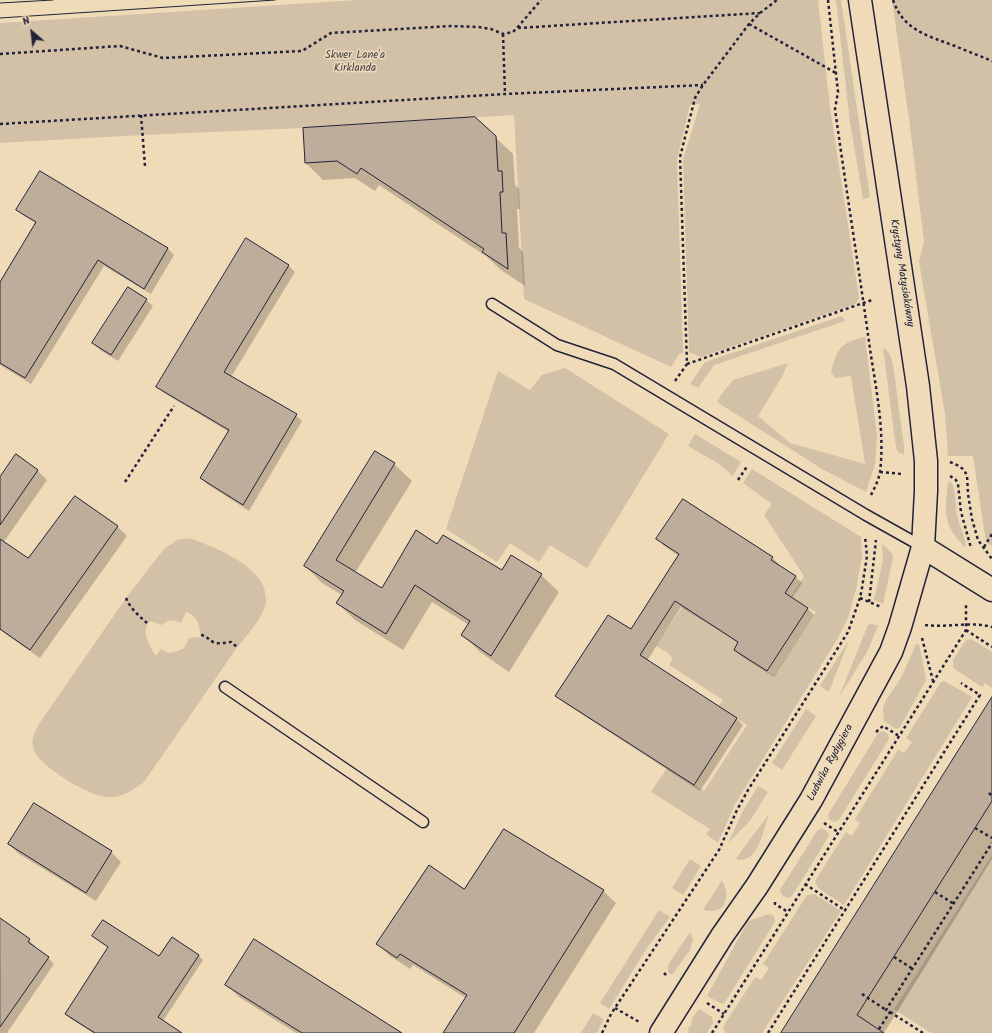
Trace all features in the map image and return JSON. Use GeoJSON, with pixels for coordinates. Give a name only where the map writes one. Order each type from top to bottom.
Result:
{"type":"FeatureCollection","features":[{"type":"Feature","properties":{"kind":"street","name":"Krystyny Matysiakówny"},"geometry":{"type":"LineString","coordinates":[[860,0],[918,386],[926,461],[926,492],[922,546]]}},
{"type":"Feature","properties":{"kind":"street"},"geometry":{"type":"LineString","coordinates":[[922,546],[984,585]]}},
{"type":"Feature","properties":{"kind":"street","name":"Ludwika Rydygiera"},"geometry":{"type":"LineString","coordinates":[[658,1031],[757,886],[812,800],[891,652],[900,627],[922,546]]}},
{"type":"Feature","properties":{"kind":"lane"},"geometry":{"type":"LineString","coordinates":[[492,304],[557,345],[614,364],[866,515],[922,546]]}},
{"type":"Feature","properties":{"kind":"lane"},"geometry":{"type":"LineString","coordinates":[[225,687],[423,822]]}},
{"type":"Feature","properties":{"kind":"path"},"geometry":{"type":"LineString","coordinates":[[0,54],[120,46],[163,58],[302,51],[331,33],[451,26],[480,27],[491,29],[503,34],[513,32],[518,28],[541,0]]}},
{"type":"Feature","properties":{"kind":"path"},"geometry":{"type":"LineString","coordinates":[[687,364],[680,157],[696,98],[704,85],[749,24],[777,0]]}},
{"type":"Feature","properties":{"kind":"path"},"geometry":{"type":"LineString","coordinates":[[828,0],[838,92],[835,109],[880,423],[880,472],[878,482],[868,503]]}},
{"type":"Feature","properties":{"kind":"path"},"geometry":{"type":"LineString","coordinates":[[893,0],[896,10],[906,22],[919,33],[992,61]]}},
{"type":"Feature","properties":{"kind":"path"},"geometry":{"type":"LineString","coordinates":[[518,28],[760,13]]}},
{"type":"Feature","properties":{"kind":"path"},"geometry":{"type":"LineString","coordinates":[[749,24],[836,73]]}},
{"type":"Feature","properties":{"kind":"path"},"geometry":{"type":"LineString","coordinates":[[503,34],[505,94]]}},
{"type":"Feature","properties":{"kind":"path"},"geometry":{"type":"LineString","coordinates":[[0,124],[505,94],[704,85]]}},
{"type":"Feature","properties":{"kind":"path"},"geometry":{"type":"LineString","coordinates":[[141,115],[145,166]]}},
{"type":"Feature","properties":{"kind":"path"},"geometry":{"type":"LineString","coordinates":[[676,380],[687,364],[872,300]]}},
{"type":"Feature","properties":{"kind":"path"},"geometry":{"type":"LineString","coordinates":[[125,482],[174,406]]}},
{"type":"Feature","properties":{"kind":"path"},"geometry":{"type":"LineString","coordinates":[[945,461],[957,465],[963,469],[967,475],[972,519],[978,540],[992,559]]}},
{"type":"Feature","properties":{"kind":"path"},"geometry":{"type":"LineString","coordinates":[[738,480],[749,463]]}},
{"type":"Feature","properties":{"kind":"path"},"geometry":{"type":"LineString","coordinates":[[880,472],[906,475]]}},
{"type":"Feature","properties":{"kind":"path"},"geometry":{"type":"LineString","coordinates":[[946,475],[953,478],[958,484],[961,512],[984,585]]}},
{"type":"Feature","properties":{"kind":"path"},"geometry":{"type":"LineString","coordinates":[[602,1033],[616,1008],[719,850],[737,810],[748,790],[845,638],[860,598],[867,556],[865,534]]}},
{"type":"Feature","properties":{"kind":"path"},"geometry":{"type":"LineString","coordinates":[[984,547],[992,534]]}},
{"type":"Feature","properties":{"kind":"path"},"geometry":{"type":"LineString","coordinates":[[869,602],[877,536]]}},
{"type":"Feature","properties":{"kind":"path"},"geometry":{"type":"LineString","coordinates":[[126,598],[128,603],[147,623]]}},
{"type":"Feature","properties":{"kind":"path"},"geometry":{"type":"LineString","coordinates":[[860,598],[884,608]]}},
{"type":"Feature","properties":{"kind":"path"},"geometry":{"type":"LineString","coordinates":[[713,1033],[805,884],[966,630],[966,605]]}},
{"type":"Feature","properties":{"kind":"path"},"geometry":{"type":"LineString","coordinates":[[920,624],[939,626],[978,624],[992,627]]}},
{"type":"Feature","properties":{"kind":"path"},"geometry":{"type":"LineString","coordinates":[[924,631],[927,625]]}},
{"type":"Feature","properties":{"kind":"path"},"geometry":{"type":"LineString","coordinates":[[966,630],[992,646]]}},
{"type":"Feature","properties":{"kind":"path"},"geometry":{"type":"LineString","coordinates":[[201,635],[206,636],[213,642],[230,642],[237,647]]}},
{"type":"Feature","properties":{"kind":"path"},"geometry":{"type":"LineString","coordinates":[[922,637],[933,682]]}},
{"type":"Feature","properties":{"kind":"path"},"geometry":{"type":"LineString","coordinates":[[768,1033],[980,695],[960,683]]}},
{"type":"Feature","properties":{"kind":"path"},"geometry":{"type":"LineString","coordinates":[[988,793],[992,796]]}},
{"type":"Feature","properties":{"kind":"path"},"geometry":{"type":"LineString","coordinates":[[820,821],[838,832]]}},
{"type":"Feature","properties":{"kind":"path"},"geometry":{"type":"LineString","coordinates":[[975,828],[992,838]]}},
{"type":"Feature","properties":{"kind":"path"},"geometry":{"type":"LineString","coordinates":[[879,1030],[888,1011],[913,969],[992,843]]}},
{"type":"Feature","properties":{"kind":"path"},"geometry":{"type":"LineString","coordinates":[[805,884],[846,910]]}},
{"type":"Feature","properties":{"kind":"path"},"geometry":{"type":"LineString","coordinates":[[935,892],[954,904]]}},
{"type":"Feature","properties":{"kind":"path"},"geometry":{"type":"LineString","coordinates":[[894,957],[913,969]]}},
{"type":"Feature","properties":{"kind":"path"},"geometry":{"type":"LineString","coordinates":[[862,994],[923,1033]]}},
{"type":"Feature","properties":{"kind":"path"},"geometry":{"type":"LineString","coordinates":[[704,1001],[724,1014]]}},
{"type":"Feature","properties":{"kind":"path"},"geometry":{"type":"LineString","coordinates":[[616,1008],[658,1031]]}},
{"type":"Feature","properties":{"kind":"green space","name":"Skwer Lane'a Kirklanda"},"geometry":{"type":"Polygon","coordinates":[[[357,0],[818,0],[830,108],[859,297],[856,304],[701,357],[689,352],[683,160],[700,104],[690,105],[677,160],[683,353],[679,354],[671,367],[524,299],[514,115],[303,128],[0,143],[0,23],[357,0]]]}},
{"type":"Feature","properties":{"kind":"green space"},"geometry":{"type":"Polygon","coordinates":[[[836,0],[841,0],[870,197],[863,199],[850,122],[836,0]]]}},
{"type":"Feature","properties":{"kind":"green space"},"geometry":{"type":"Polygon","coordinates":[[[892,0],[992,0],[992,546],[986,542],[973,456],[948,456],[945,414],[919,262],[924,241],[892,0]]]}},
{"type":"Feature","properties":{"kind":"green space"},"geometry":{"type":"Polygon","coordinates":[[[842,316],[845,321],[714,365],[698,388],[690,384],[705,362],[842,316]]]}},
{"type":"Feature","properties":{"kind":"green space"},"geometry":{"type":"Polygon","coordinates":[[[865,337],[877,436],[875,464],[866,492],[822,469],[717,402],[733,380],[788,363],[782,377],[758,416],[790,443],[865,464],[851,376],[835,378],[831,372],[838,352],[841,348],[845,344],[865,337]]]}},
{"type":"Feature","properties":{"kind":"green space"},"geometry":{"type":"Polygon","coordinates":[[[883,347],[889,353],[893,364],[904,454],[899,453],[896,448],[883,347]]]}},
{"type":"Feature","properties":{"kind":"green space"},"geometry":{"type":"Polygon","coordinates":[[[565,368],[669,434],[587,568],[550,545],[539,562],[510,543],[497,562],[446,529],[498,371],[530,390],[542,375],[565,368]]]}},
{"type":"Feature","properties":{"kind":"green space"},"geometry":{"type":"Polygon","coordinates":[[[695,434],[741,462],[733,476],[719,464],[688,446],[695,434]]]}},
{"type":"Feature","properties":{"kind":"green space"},"geometry":{"type":"Polygon","coordinates":[[[752,469],[861,537],[862,557],[856,589],[848,618],[838,638],[735,804],[718,843],[706,834],[710,829],[651,792],[667,768],[704,791],[747,725],[718,706],[723,700],[669,665],[673,659],[668,653],[656,646],[683,606],[739,642],[734,650],[774,676],[816,612],[791,597],[804,576],[764,515],[772,504],[743,483],[752,469]]]}},
{"type":"Feature","properties":{"kind":"green space"},"geometry":{"type":"Polygon","coordinates":[[[948,482],[952,483],[957,515],[966,545],[965,547],[952,532],[947,518],[946,502],[948,482]]]}},
{"type":"Feature","properties":{"kind":"green space"},"geometry":{"type":"Polygon","coordinates":[[[190,538],[222,551],[242,563],[259,579],[264,588],[266,604],[255,626],[231,656],[143,783],[122,795],[112,797],[89,792],[66,780],[38,757],[33,746],[34,736],[39,724],[126,598],[164,549],[177,540],[190,538]],[[186,612],[181,623],[171,620],[162,625],[150,621],[147,625],[146,634],[149,644],[156,656],[161,649],[168,653],[175,652],[184,648],[189,638],[202,637],[198,622],[191,614],[186,612]]]}},
{"type":"Feature","properties":{"kind":"green space"},"geometry":{"type":"Polygon","coordinates":[[[882,544],[892,553],[893,557],[883,604],[874,600],[883,560],[882,544]]]}},
{"type":"Feature","properties":{"kind":"green space"},"geometry":{"type":"Polygon","coordinates":[[[872,624],[878,626],[867,652],[839,697],[868,625],[872,624]]]}},
{"type":"Feature","properties":{"kind":"green space"},"geometry":{"type":"Polygon","coordinates":[[[971,639],[992,652],[992,688],[985,683],[982,687],[953,667],[953,660],[966,640],[971,639]]]}},
{"type":"Feature","properties":{"kind":"green space"},"geometry":{"type":"Polygon","coordinates":[[[849,640],[829,692],[820,686],[849,640]]]}},
{"type":"Feature","properties":{"kind":"green space"},"geometry":{"type":"Polygon","coordinates":[[[916,644],[919,644],[926,678],[900,727],[896,729],[884,721],[883,708],[885,702],[902,676],[916,644]]]}},
{"type":"Feature","properties":{"kind":"green space"},"geometry":{"type":"Polygon","coordinates":[[[944,681],[972,697],[844,905],[818,888],[815,881],[846,832],[852,836],[860,823],[855,819],[898,750],[904,753],[912,742],[906,738],[941,682],[944,681]]]}},
{"type":"Feature","properties":{"kind":"green space"},"geometry":{"type":"Polygon","coordinates":[[[806,709],[816,716],[782,770],[772,763],[806,709]]]}},
{"type":"Feature","properties":{"kind":"green space"},"geometry":{"type":"Polygon","coordinates":[[[883,731],[888,734],[889,739],[839,820],[834,822],[829,819],[828,815],[878,733],[883,731]]]}},
{"type":"Feature","properties":{"kind":"green space"},"geometry":{"type":"Polygon","coordinates":[[[758,786],[768,792],[750,821],[728,843],[743,811],[758,786]]]}},
{"type":"Feature","properties":{"kind":"green space"},"geometry":{"type":"Polygon","coordinates":[[[769,814],[762,837],[754,852],[743,860],[736,859],[744,847],[769,814]]]}},
{"type":"Feature","properties":{"kind":"green space"},"geometry":{"type":"Polygon","coordinates":[[[822,828],[828,832],[829,836],[792,896],[787,898],[782,895],[780,890],[817,831],[822,828]]]}},
{"type":"Feature","properties":{"kind":"green space"},"geometry":{"type":"Polygon","coordinates":[[[992,855],[992,1033],[931,1033],[894,1009],[992,855]]]}},
{"type":"Feature","properties":{"kind":"green space"},"geometry":{"type":"Polygon","coordinates":[[[690,859],[701,866],[683,895],[672,888],[690,859]]]}},
{"type":"Feature","properties":{"kind":"green space"},"geometry":{"type":"Polygon","coordinates":[[[722,880],[726,893],[724,904],[717,910],[703,910],[722,880]]]}},
{"type":"Feature","properties":{"kind":"green space"},"geometry":{"type":"Polygon","coordinates":[[[814,894],[841,911],[762,1033],[725,1033],[723,1027],[755,977],[761,980],[769,968],[763,964],[807,895],[814,894]]]}},
{"type":"Feature","properties":{"kind":"green space"},"geometry":{"type":"Polygon","coordinates":[[[659,910],[670,917],[647,948],[609,1009],[600,1003],[659,910]]]}},
{"type":"Feature","properties":{"kind":"green space"},"geometry":{"type":"Polygon","coordinates":[[[769,914],[774,916],[775,922],[725,1002],[722,1004],[707,996],[748,921],[769,914]]]}},
{"type":"Feature","properties":{"kind":"green space"},"geometry":{"type":"Polygon","coordinates":[[[690,932],[693,939],[690,950],[672,975],[668,972],[668,965],[690,932]]]}},
{"type":"Feature","properties":{"kind":"green space"},"geometry":{"type":"Polygon","coordinates":[[[699,1009],[712,1017],[713,1023],[707,1033],[689,1033],[688,1028],[691,1026],[692,1018],[699,1009]]]}},
{"type":"Feature","properties":{"kind":"green space"},"geometry":{"type":"Polygon","coordinates":[[[593,1013],[603,1019],[597,1033],[581,1033],[593,1013]]]}},
{"type":"Feature","properties":{"kind":"building"},"geometry":{"type":"Polygon","coordinates":[[[475,117],[496,136],[498,171],[502,171],[503,192],[500,192],[502,233],[506,233],[508,269],[482,252],[484,249],[361,168],[357,174],[337,161],[305,163],[303,128],[475,117]]]}},
{"type":"Feature","properties":{"kind":"building"},"geometry":{"type":"Polygon","coordinates":[[[40,171],[168,248],[144,289],[98,260],[25,378],[0,363],[0,282],[36,222],[16,210],[40,171]]]}},
{"type":"Feature","properties":{"kind":"building"},"geometry":{"type":"Polygon","coordinates":[[[246,238],[289,265],[224,372],[297,414],[243,505],[200,478],[229,430],[156,387],[246,238]]]}},
{"type":"Feature","properties":{"kind":"building"},"geometry":{"type":"Polygon","coordinates":[[[128,287],[147,299],[111,355],[92,343],[128,287]]]}},
{"type":"Feature","properties":{"kind":"building"},"geometry":{"type":"Polygon","coordinates":[[[375,451],[395,463],[336,560],[382,588],[416,530],[437,544],[443,535],[502,570],[511,555],[542,574],[491,656],[461,635],[470,621],[415,585],[386,634],[336,603],[344,591],[304,566],[375,451]]]}},
{"type":"Feature","properties":{"kind":"building"},"geometry":{"type":"Polygon","coordinates":[[[16,454],[38,470],[0,525],[0,477],[16,454]]]}},
{"type":"Feature","properties":{"kind":"building"},"geometry":{"type":"Polygon","coordinates":[[[75,496],[118,526],[30,650],[0,629],[0,539],[28,558],[75,496]]]}},
{"type":"Feature","properties":{"kind":"building"},"geometry":{"type":"Polygon","coordinates":[[[683,499],[773,557],[771,560],[796,576],[785,593],[808,608],[767,671],[734,650],[738,642],[675,601],[640,655],[737,718],[694,785],[555,696],[608,615],[631,629],[679,554],[656,539],[683,499]]]}},
{"type":"Feature","properties":{"kind":"building"},"geometry":{"type":"Polygon","coordinates":[[[992,697],[992,801],[857,1015],[884,1033],[781,1033],[992,697]]]}},
{"type":"Feature","properties":{"kind":"building"},"geometry":{"type":"Polygon","coordinates":[[[34,803],[112,851],[86,893],[8,844],[34,803]]]}},
{"type":"Feature","properties":{"kind":"building"},"geometry":{"type":"Polygon","coordinates":[[[504,829],[604,890],[514,1033],[443,1033],[467,995],[400,954],[397,958],[376,944],[429,865],[464,889],[504,829]]]}},
{"type":"Feature","properties":{"kind":"building"},"geometry":{"type":"Polygon","coordinates":[[[0,918],[30,939],[28,942],[49,957],[0,1027],[0,918]]]}},
{"type":"Feature","properties":{"kind":"building"},"geometry":{"type":"Polygon","coordinates":[[[103,920],[159,956],[172,937],[199,955],[158,1017],[182,1033],[95,1033],[65,1014],[108,947],[92,936],[103,920]]]}},
{"type":"Feature","properties":{"kind":"building"},"geometry":{"type":"Polygon","coordinates":[[[254,939],[402,1033],[302,1033],[225,985],[254,939]]]}},
{"type":"Feature","properties":{"kind":"tram line"},"geometry":{"type":"LineString","coordinates":[[0,3],[53,0]]}},
{"type":"Feature","properties":{"kind":"tram line"},"geometry":{"type":"LineString","coordinates":[[0,18],[275,0]]}}]}
